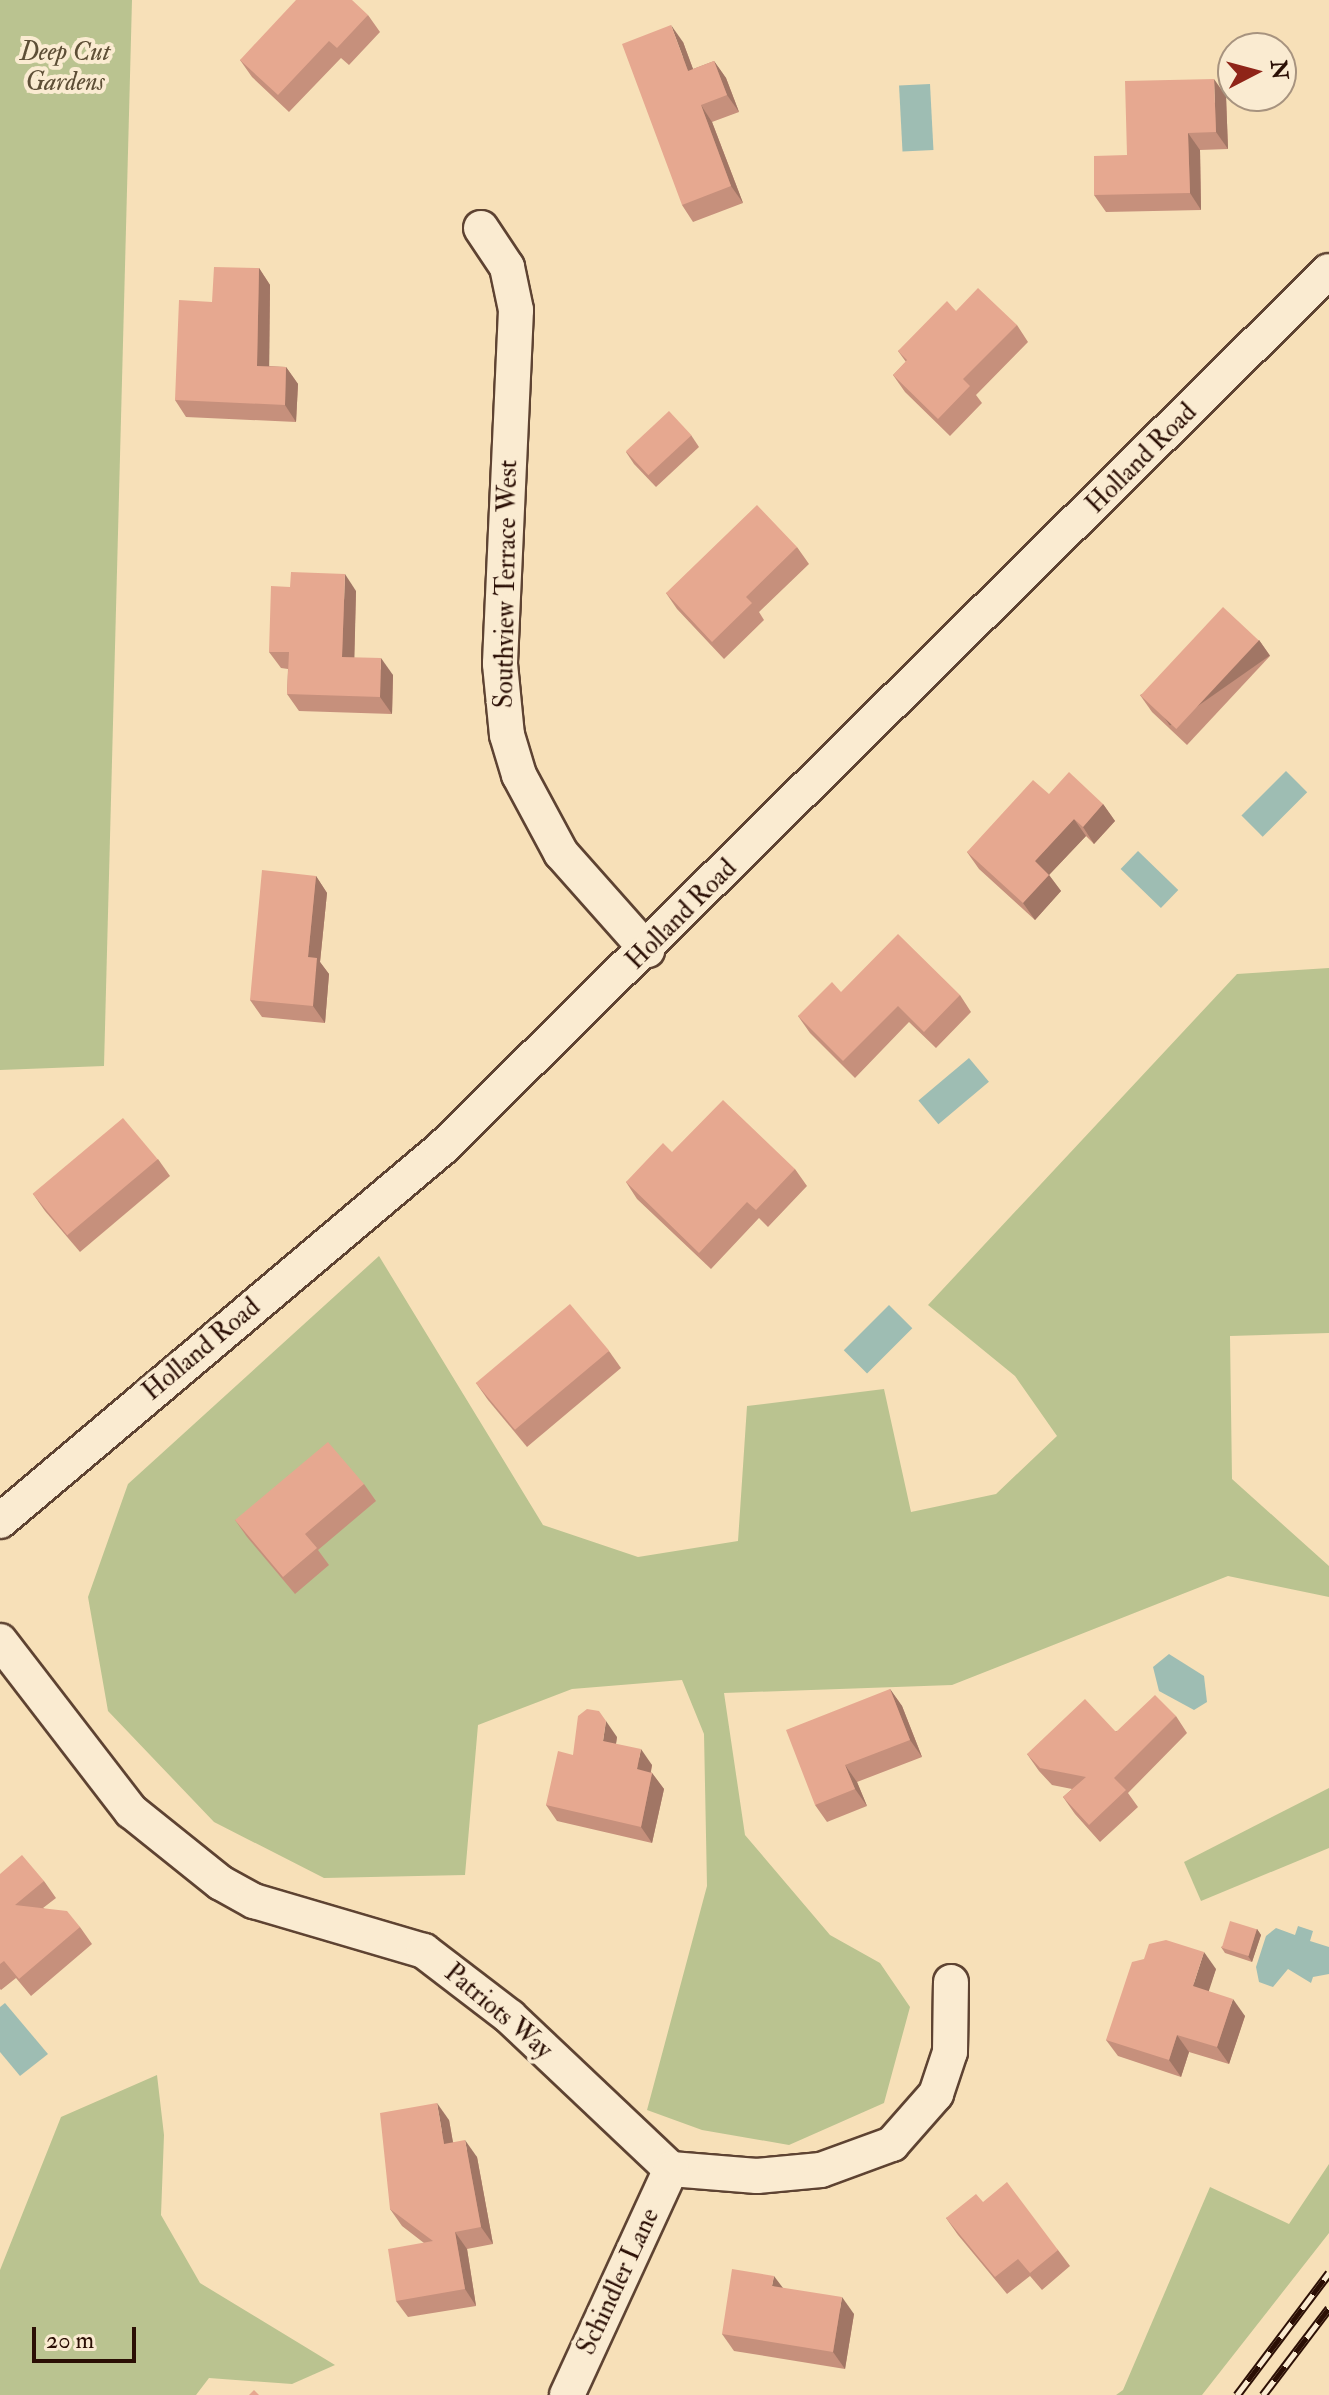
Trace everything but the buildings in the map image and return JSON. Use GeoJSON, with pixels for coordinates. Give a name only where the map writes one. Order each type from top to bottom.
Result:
{"type":"FeatureCollection","features":[{"type":"Feature","properties":{"kind":"street","name":"Southview Terrace West"},"geometry":{"type":"LineString","coordinates":[[481,228],[507,267],[516,310],[500,664],[507,735],[519,775],[548,833],[647,950]]}},
{"type":"Feature","properties":{"kind":"street","name":"Holland Road"},"geometry":{"type":"LineString","coordinates":[[0,1521],[442,1148],[647,950],[1329,271]]}},
{"type":"Feature","properties":{"kind":"street","name":"Patriots Way"},"geometry":{"type":"LineString","coordinates":[[0,1641],[131,1811],[221,1883],[254,1901],[424,1951],[510,2017],[671,2169]]}},
{"type":"Feature","properties":{"kind":"street"},"geometry":{"type":"LineString","coordinates":[[671,2169],[757,2176],[821,2170],[892,2144],[936,2094],[950,2052],[951,1982]]}},
{"type":"Feature","properties":{"kind":"street","name":"Schindler Lane"},"geometry":{"type":"LineString","coordinates":[[567,2395],[671,2169]]}},
{"type":"Feature","properties":{"kind":"green space","name":"Deep Cut Gardens"},"geometry":{"type":"Polygon","coordinates":[[[0,0],[132,0],[104,1066],[0,1070],[0,0]]]}},
{"type":"Feature","properties":{"kind":"green space"},"geometry":{"type":"Polygon","coordinates":[[[1329,968],[1329,1333],[1230,1336],[1232,1479],[1329,1566],[1329,1597],[1228,1576],[952,1685],[724,1693],[745,1835],[830,1935],[880,1963],[910,2007],[884,2103],[789,2145],[702,2130],[647,2110],[707,1886],[704,1734],[682,1680],[572,1689],[478,1725],[465,1875],[324,1878],[214,1822],[108,1711],[88,1597],[128,1484],[379,1256],[543,1525],[638,1557],[738,1541],[747,1406],[884,1389],[911,1512],[996,1494],[1057,1436],[1015,1376],[928,1305],[1237,974],[1329,968]]]}},
{"type":"Feature","properties":{"kind":"green space"},"geometry":{"type":"Polygon","coordinates":[[[1329,1788],[1329,1848],[1201,1901],[1184,1862],[1329,1788]]]}},
{"type":"Feature","properties":{"kind":"green space"},"geometry":{"type":"Polygon","coordinates":[[[157,2075],[164,2135],[161,2215],[200,2283],[335,2365],[292,2384],[209,2378],[196,2395],[0,2395],[0,2270],[61,2117],[157,2075]]]}},
{"type":"Feature","properties":{"kind":"green space"},"geometry":{"type":"Polygon","coordinates":[[[1329,2164],[1329,2233],[1202,2395],[1116,2395],[1123,2390],[1210,2187],[1289,2224],[1329,2164]]]}},
{"type":"Feature","properties":{"kind":"water"},"geometry":{"type":"Polygon","coordinates":[[[930,84],[933,150],[902,152],[899,86],[930,84]]]}},
{"type":"Feature","properties":{"kind":"water"},"geometry":{"type":"Polygon","coordinates":[[[1286,771],[1307,792],[1263,837],[1241,816],[1286,771]]]}},
{"type":"Feature","properties":{"kind":"water"},"geometry":{"type":"Polygon","coordinates":[[[1138,851],[1178,890],[1161,908],[1121,869],[1138,851]]]}},
{"type":"Feature","properties":{"kind":"water"},"geometry":{"type":"Polygon","coordinates":[[[969,1058],[989,1082],[938,1124],[918,1100],[969,1058]]]}},
{"type":"Feature","properties":{"kind":"water"},"geometry":{"type":"Polygon","coordinates":[[[889,1305],[912,1328],[867,1374],[844,1350],[889,1305]]]}},
{"type":"Feature","properties":{"kind":"water"},"geometry":{"type":"Polygon","coordinates":[[[1169,1654],[1204,1676],[1207,1702],[1194,1710],[1159,1691],[1153,1667],[1169,1654]]]}},
{"type":"Feature","properties":{"kind":"water"},"geometry":{"type":"Polygon","coordinates":[[[1298,1926],[1313,1931],[1310,1941],[1329,1947],[1329,1974],[1313,1977],[1311,1983],[1288,1969],[1273,1987],[1259,1982],[1256,1967],[1266,1936],[1276,1928],[1295,1935],[1298,1926]]]}},
{"type":"Feature","properties":{"kind":"water"},"geometry":{"type":"Polygon","coordinates":[[[5,2003],[48,2054],[20,2076],[0,2052],[0,2007],[5,2003]]]}},
{"type":"Feature","properties":{"kind":"railway"},"geometry":{"type":"LineString","coordinates":[[1237,2395],[1329,2273]]}},
{"type":"Feature","properties":{"kind":"railway"},"geometry":{"type":"LineString","coordinates":[[1263,2395],[1329,2308]]}}]}
